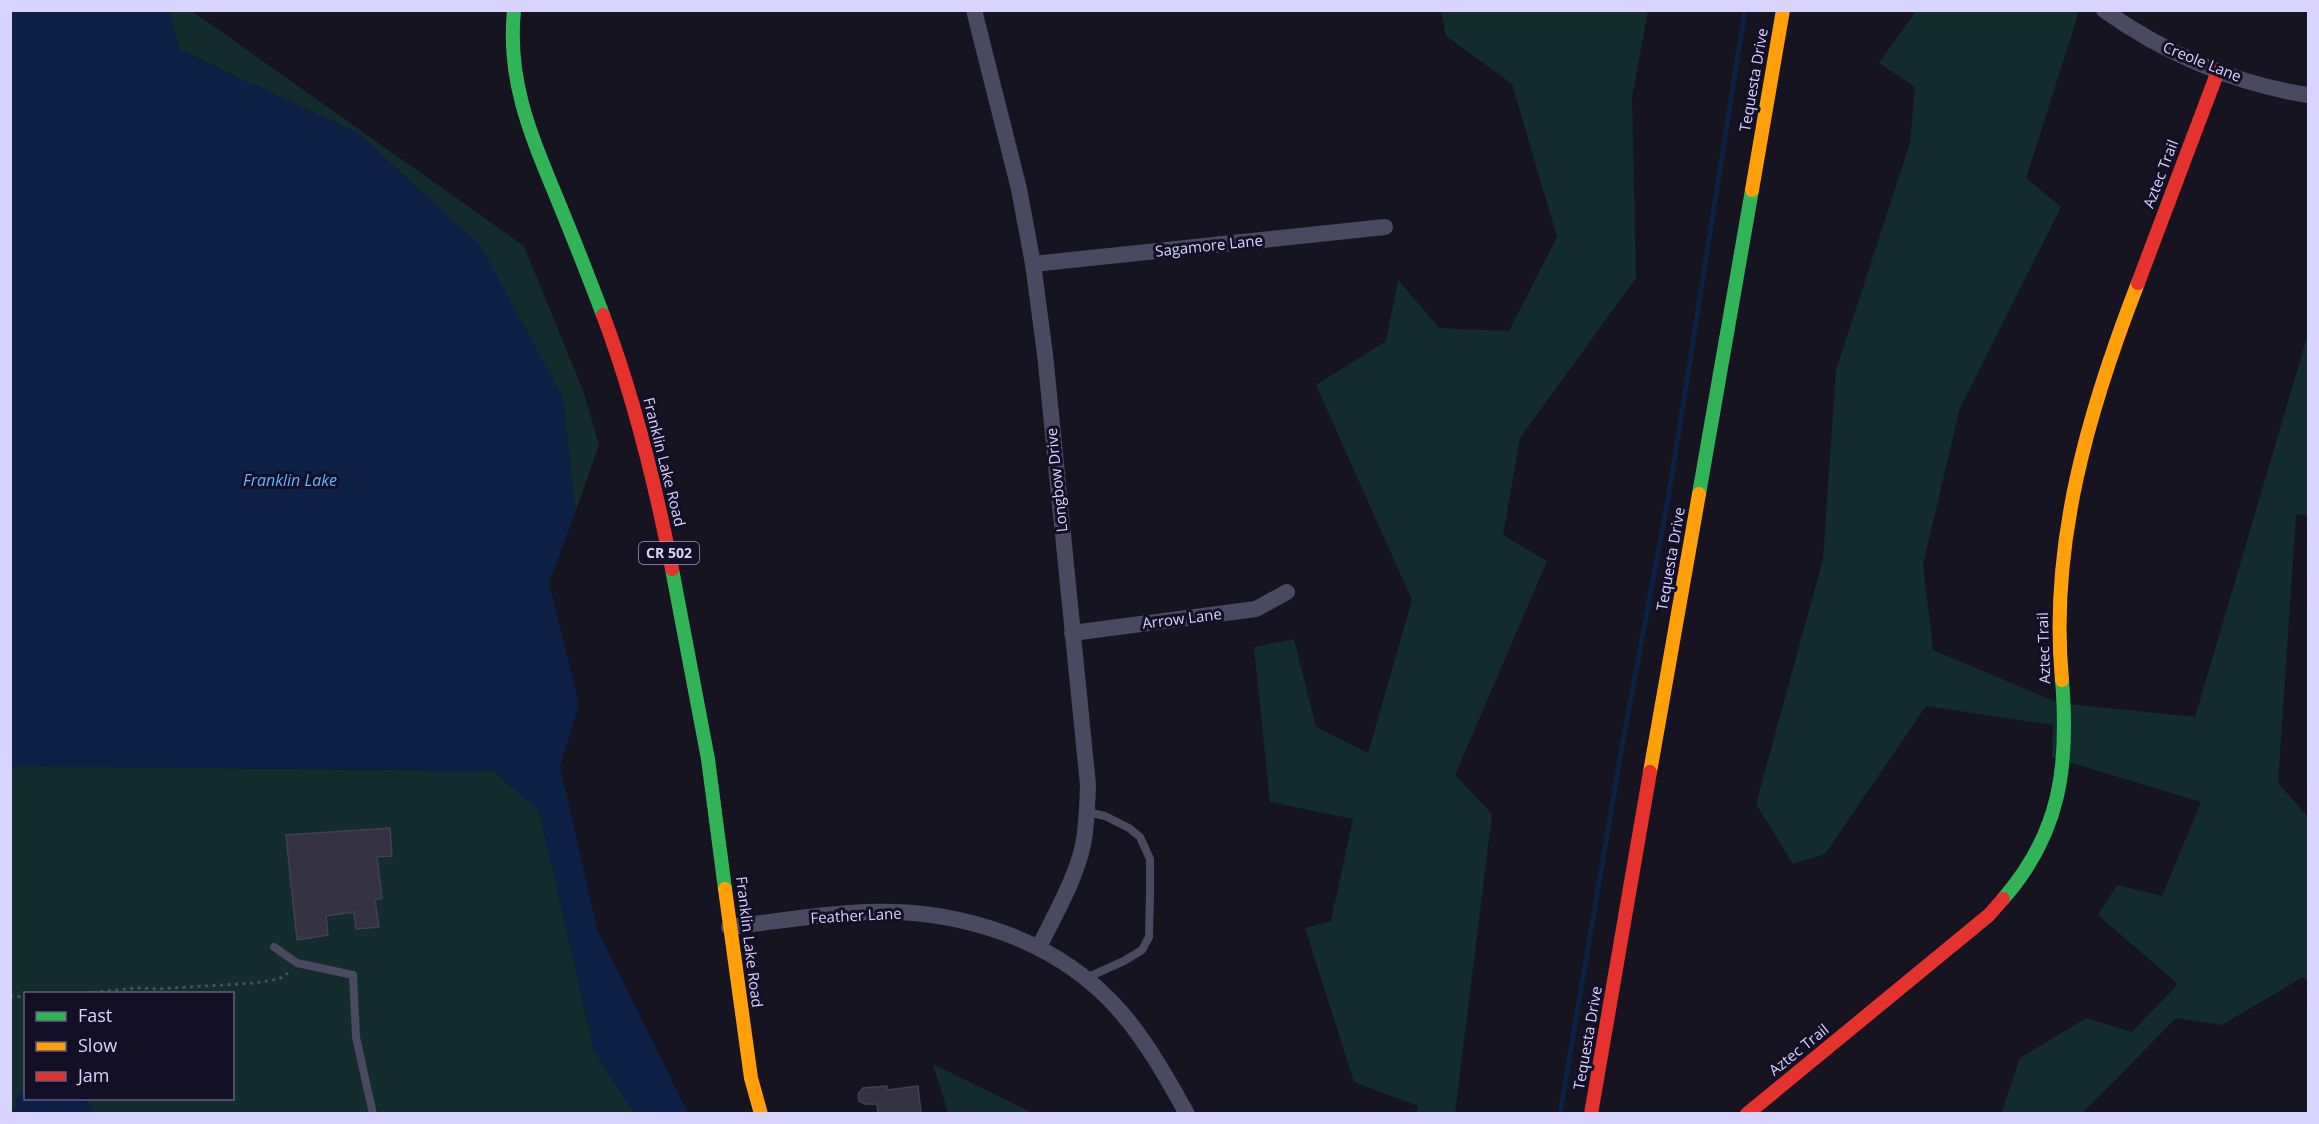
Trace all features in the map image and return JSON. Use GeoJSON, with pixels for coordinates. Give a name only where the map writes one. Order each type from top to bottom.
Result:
{"type":"FeatureCollection","features":[{"type":"Feature","properties":{"kind":"street","name":"Franklin Lake Road"},"geometry":{"type":"LineString","coordinates":[[514,10],[511,39],[516,78],[526,122],[616,350],[657,493],[708,759],[751,1078],[761,1113]]}},
{"type":"Feature","properties":{"kind":"street","name":"Longbow Drive"},"geometry":{"type":"LineString","coordinates":[[975,10],[1019,189],[1033,264],[1045,354],[1088,785],[1083,847],[1072,878],[1039,947]]}},
{"type":"Feature","properties":{"kind":"street","name":"Tequesta Drive"},"geometry":{"type":"LineString","coordinates":[[1592,1113],[1783,10]]}},
{"type":"Feature","properties":{"kind":"street","name":"Creole Lane"},"geometry":{"type":"LineString","coordinates":[[2104,10],[2148,39],[2218,71],[2261,85],[2308,95]]}},
{"type":"Feature","properties":{"kind":"street","name":"Aztec Trail"},"geometry":{"type":"LineString","coordinates":[[1748,1113],[1989,915],[2012,891],[2044,839],[2057,801],[2065,752],[2065,723],[2059,670],[2058,612],[2062,563],[2081,461],[2114,346],[2218,71]]}},
{"type":"Feature","properties":{"kind":"street","name":"Sagamore Lane"},"geometry":{"type":"LineString","coordinates":[[1033,264],[1384,227]]}},
{"type":"Feature","properties":{"kind":"street","name":"Arrow Lane"},"geometry":{"type":"LineString","coordinates":[[1072,633],[1256,609],[1287,592]]}},
{"type":"Feature","properties":{"kind":"street","name":"Feather Lane"},"geometry":{"type":"LineString","coordinates":[[729,927],[865,912],[907,913],[949,918],[994,929],[1039,947],[1086,978],[1120,1010],[1146,1044],[1187,1113]]}},
{"type":"Feature","properties":{"kind":"lane"},"geometry":{"type":"LineString","coordinates":[[1086,978],[1142,950],[1149,937],[1150,895],[1150,859],[1140,837],[1105,816],[1087,812]]}},
{"type":"Feature","properties":{"kind":"lane"},"geometry":{"type":"LineString","coordinates":[[274,947],[297,963],[353,975],[356,1037],[373,1113]]}},
{"type":"Feature","properties":{"kind":"path"},"geometry":{"type":"LineString","coordinates":[[90,992],[263,982],[279,979],[291,972],[297,963]]}},
{"type":"Feature","properties":{"kind":"green space"},"geometry":{"type":"Polygon","coordinates":[[[169,11],[192,11],[524,246],[584,393],[599,445],[575,513],[563,398],[359,134],[180,50],[169,11]]]}},
{"type":"Feature","properties":{"kind":"green space"},"geometry":{"type":"Polygon","coordinates":[[[1441,11],[1648,11],[1632,97],[1636,278],[1520,438],[1503,535],[1547,561],[1455,775],[1492,814],[1455,1113],[1416,1114],[1418,1106],[1354,1082],[1305,928],[1331,921],[1353,819],[1270,802],[1254,647],[1294,639],[1316,727],[1368,753],[1412,600],[1316,385],[1386,341],[1398,280],[1439,328],[1509,331],[1557,237],[1512,84],[1446,36],[1441,11]]]}},
{"type":"Feature","properties":{"kind":"green space"},"geometry":{"type":"Polygon","coordinates":[[[1916,11],[2075,11],[2078,15],[2026,178],[2061,207],[1960,408],[1923,564],[1933,650],[2059,703],[2195,717],[2308,334],[2308,516],[2296,514],[2278,783],[2308,817],[2308,982],[2303,977],[2222,1025],[2176,1018],[2083,1113],[1999,1113],[2002,1111],[2020,1058],[2086,1018],[2132,1032],[2178,984],[2098,915],[2117,885],[2162,896],[2201,802],[2052,757],[2053,725],[1926,706],[1825,854],[1793,864],[1756,804],[1823,559],[1836,370],[1910,143],[1915,87],[1879,63],[1916,11]]]}},
{"type":"Feature","properties":{"kind":"green space"},"geometry":{"type":"Polygon","coordinates":[[[11,766],[493,771],[539,810],[594,1050],[634,1113],[11,1114],[11,766]]]}},
{"type":"Feature","properties":{"kind":"green space"},"geometry":{"type":"Polygon","coordinates":[[[933,1064],[1033,1113],[948,1113],[933,1064]]]}},
{"type":"Feature","properties":{"kind":"water","name":"Franklin Lake"},"geometry":{"type":"Polygon","coordinates":[[[11,10],[169,11],[180,50],[359,134],[481,246],[563,398],[575,513],[549,582],[579,705],[560,766],[597,929],[688,1113],[634,1113],[594,1050],[539,810],[493,771],[11,766],[11,10]]]}},
{"type":"Feature","properties":{"kind":"water"},"geometry":{"type":"Polygon","coordinates":[[[24,1088],[24,1100],[85,1100],[94,1107],[89,1113],[27,1113],[22,1110],[19,1113],[11,1113],[17,1105],[14,1101],[24,1088]]]}},
{"type":"Feature","properties":{"kind":"building"},"geometry":{"type":"Polygon","coordinates":[[[390,828],[392,856],[377,857],[382,898],[375,900],[379,927],[356,929],[354,912],[326,916],[328,935],[297,940],[286,835],[390,828]]]}},
{"type":"Feature","properties":{"kind":"building"},"geometry":{"type":"Polygon","coordinates":[[[887,1086],[887,1090],[918,1086],[921,1113],[878,1113],[877,1104],[865,1104],[859,1101],[858,1094],[863,1088],[887,1086]]]}},
{"type":"Feature","properties":{"kind":"waterway"},"geometry":{"type":"LineString","coordinates":[[1560,1114],[1622,746],[1669,494],[1745,10]]}},
{"type":"Feature","properties":{"kind":"traffic: fast"},"geometry":{"type":"LineString","coordinates":[[514,10],[514,60],[517,83],[529,128],[603,315]]}},
{"type":"Feature","properties":{"kind":"traffic: fast"},"geometry":{"type":"LineString","coordinates":[[1699,494],[1752,190]]}},
{"type":"Feature","properties":{"kind":"traffic: fast"},"geometry":{"type":"LineString","coordinates":[[672,569],[708,759],[725,889]]}},
{"type":"Feature","properties":{"kind":"traffic: fast"},"geometry":{"type":"LineString","coordinates":[[2003,899],[2038,849],[2057,797],[2064,741],[2062,680]]}},
{"type":"Feature","properties":{"kind":"traffic: slow"},"geometry":{"type":"LineString","coordinates":[[1752,190],[1783,10]]}},
{"type":"Feature","properties":{"kind":"traffic: slow"},"geometry":{"type":"LineString","coordinates":[[2062,680],[2060,629],[2067,528],[2089,428],[2138,283]]}},
{"type":"Feature","properties":{"kind":"traffic: slow"},"geometry":{"type":"LineString","coordinates":[[1650,772],[1699,494]]}},
{"type":"Feature","properties":{"kind":"traffic: slow"},"geometry":{"type":"LineString","coordinates":[[725,889],[751,1078],[761,1114]]}},
{"type":"Feature","properties":{"kind":"traffic: jam"},"geometry":{"type":"LineString","coordinates":[[2138,283],[2218,71]]}},
{"type":"Feature","properties":{"kind":"traffic: jam"},"geometry":{"type":"LineString","coordinates":[[603,315],[643,440],[672,569]]}},
{"type":"Feature","properties":{"kind":"traffic: jam"},"geometry":{"type":"LineString","coordinates":[[1591,1114],[1650,772]]}},
{"type":"Feature","properties":{"kind":"traffic: jam"},"geometry":{"type":"LineString","coordinates":[[1747,1114],[1989,915],[2003,899]]}}]}
